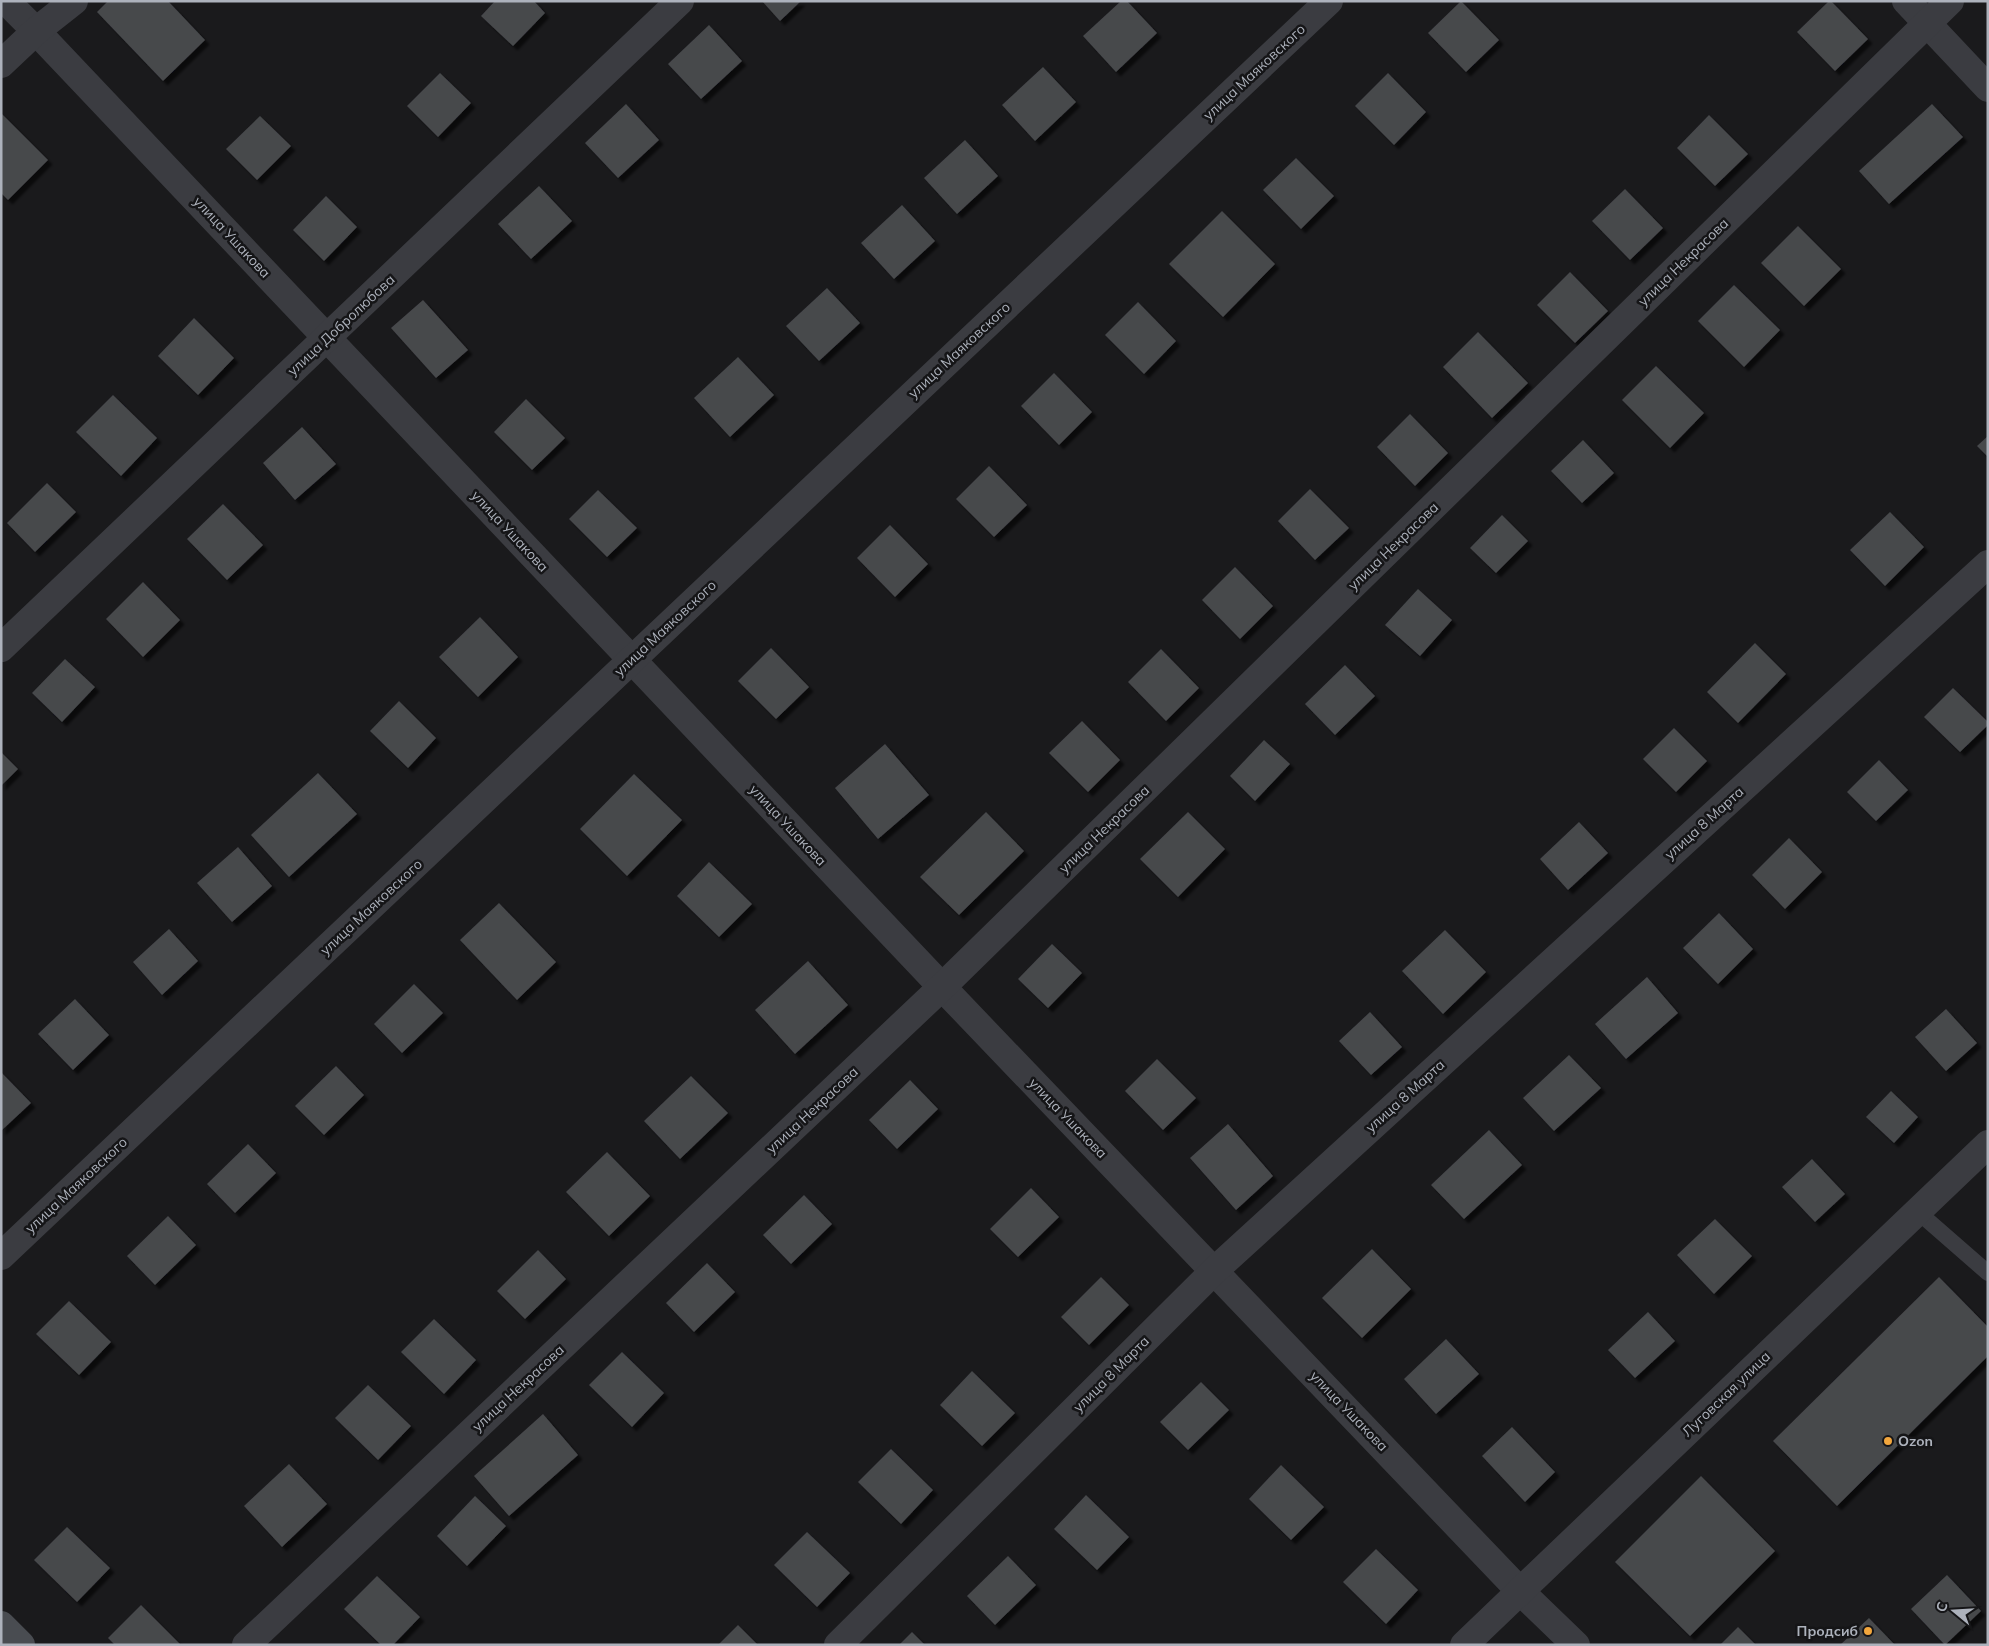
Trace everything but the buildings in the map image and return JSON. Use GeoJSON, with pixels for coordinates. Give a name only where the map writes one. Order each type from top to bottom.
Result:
{"type":"FeatureCollection","features":[{"type":"Feature","properties":{"kind":"street","name":"улица Ушакова"},"geometry":{"type":"LineString","coordinates":[[6,1],[942,987],[1215,1270],[1520,1591],[1576,1645]]}},
{"type":"Feature","properties":{"kind":"street"},"geometry":{"type":"LineString","coordinates":[[1,64],[36,31],[74,1]]}},
{"type":"Feature","properties":{"kind":"street","name":"улица Добролюбова"},"geometry":{"type":"LineString","coordinates":[[1,648],[680,1]]}},
{"type":"Feature","properties":{"kind":"street","name":"улица Маяковского"},"geometry":{"type":"LineString","coordinates":[[1,1256],[1329,1]]}},
{"type":"Feature","properties":{"kind":"street"},"geometry":{"type":"LineString","coordinates":[[1906,1],[1988,88]]}},
{"type":"Feature","properties":{"kind":"street","name":"улица Некрасова"},"geometry":{"type":"LineString","coordinates":[[246,1645],[942,987],[1950,1]]}},
{"type":"Feature","properties":{"kind":"street","name":"улица 8 Марта"},"geometry":{"type":"LineString","coordinates":[[838,1645],[1215,1270],[1988,564]]}},
{"type":"Feature","properties":{"kind":"street","name":"Луговская улица"},"geometry":{"type":"LineString","coordinates":[[1464,1645],[1988,1144]]}},
{"type":"Feature","properties":{"kind":"street"},"geometry":{"type":"LineString","coordinates":[[1,1625],[21,1645]]}},
{"type":"Feature","properties":{"kind":"lane"},"geometry":{"type":"LineString","coordinates":[[1917,1211],[1988,1273]]}},
{"type":"Feature","properties":{"kind":"place","name":"Ozon"},"geometry":{"type":"Point","coordinates":[1888,1441]}},
{"type":"Feature","properties":{"kind":"place","name":"Продсиб"},"geometry":{"type":"Point","coordinates":[1868,1631]}}]}
